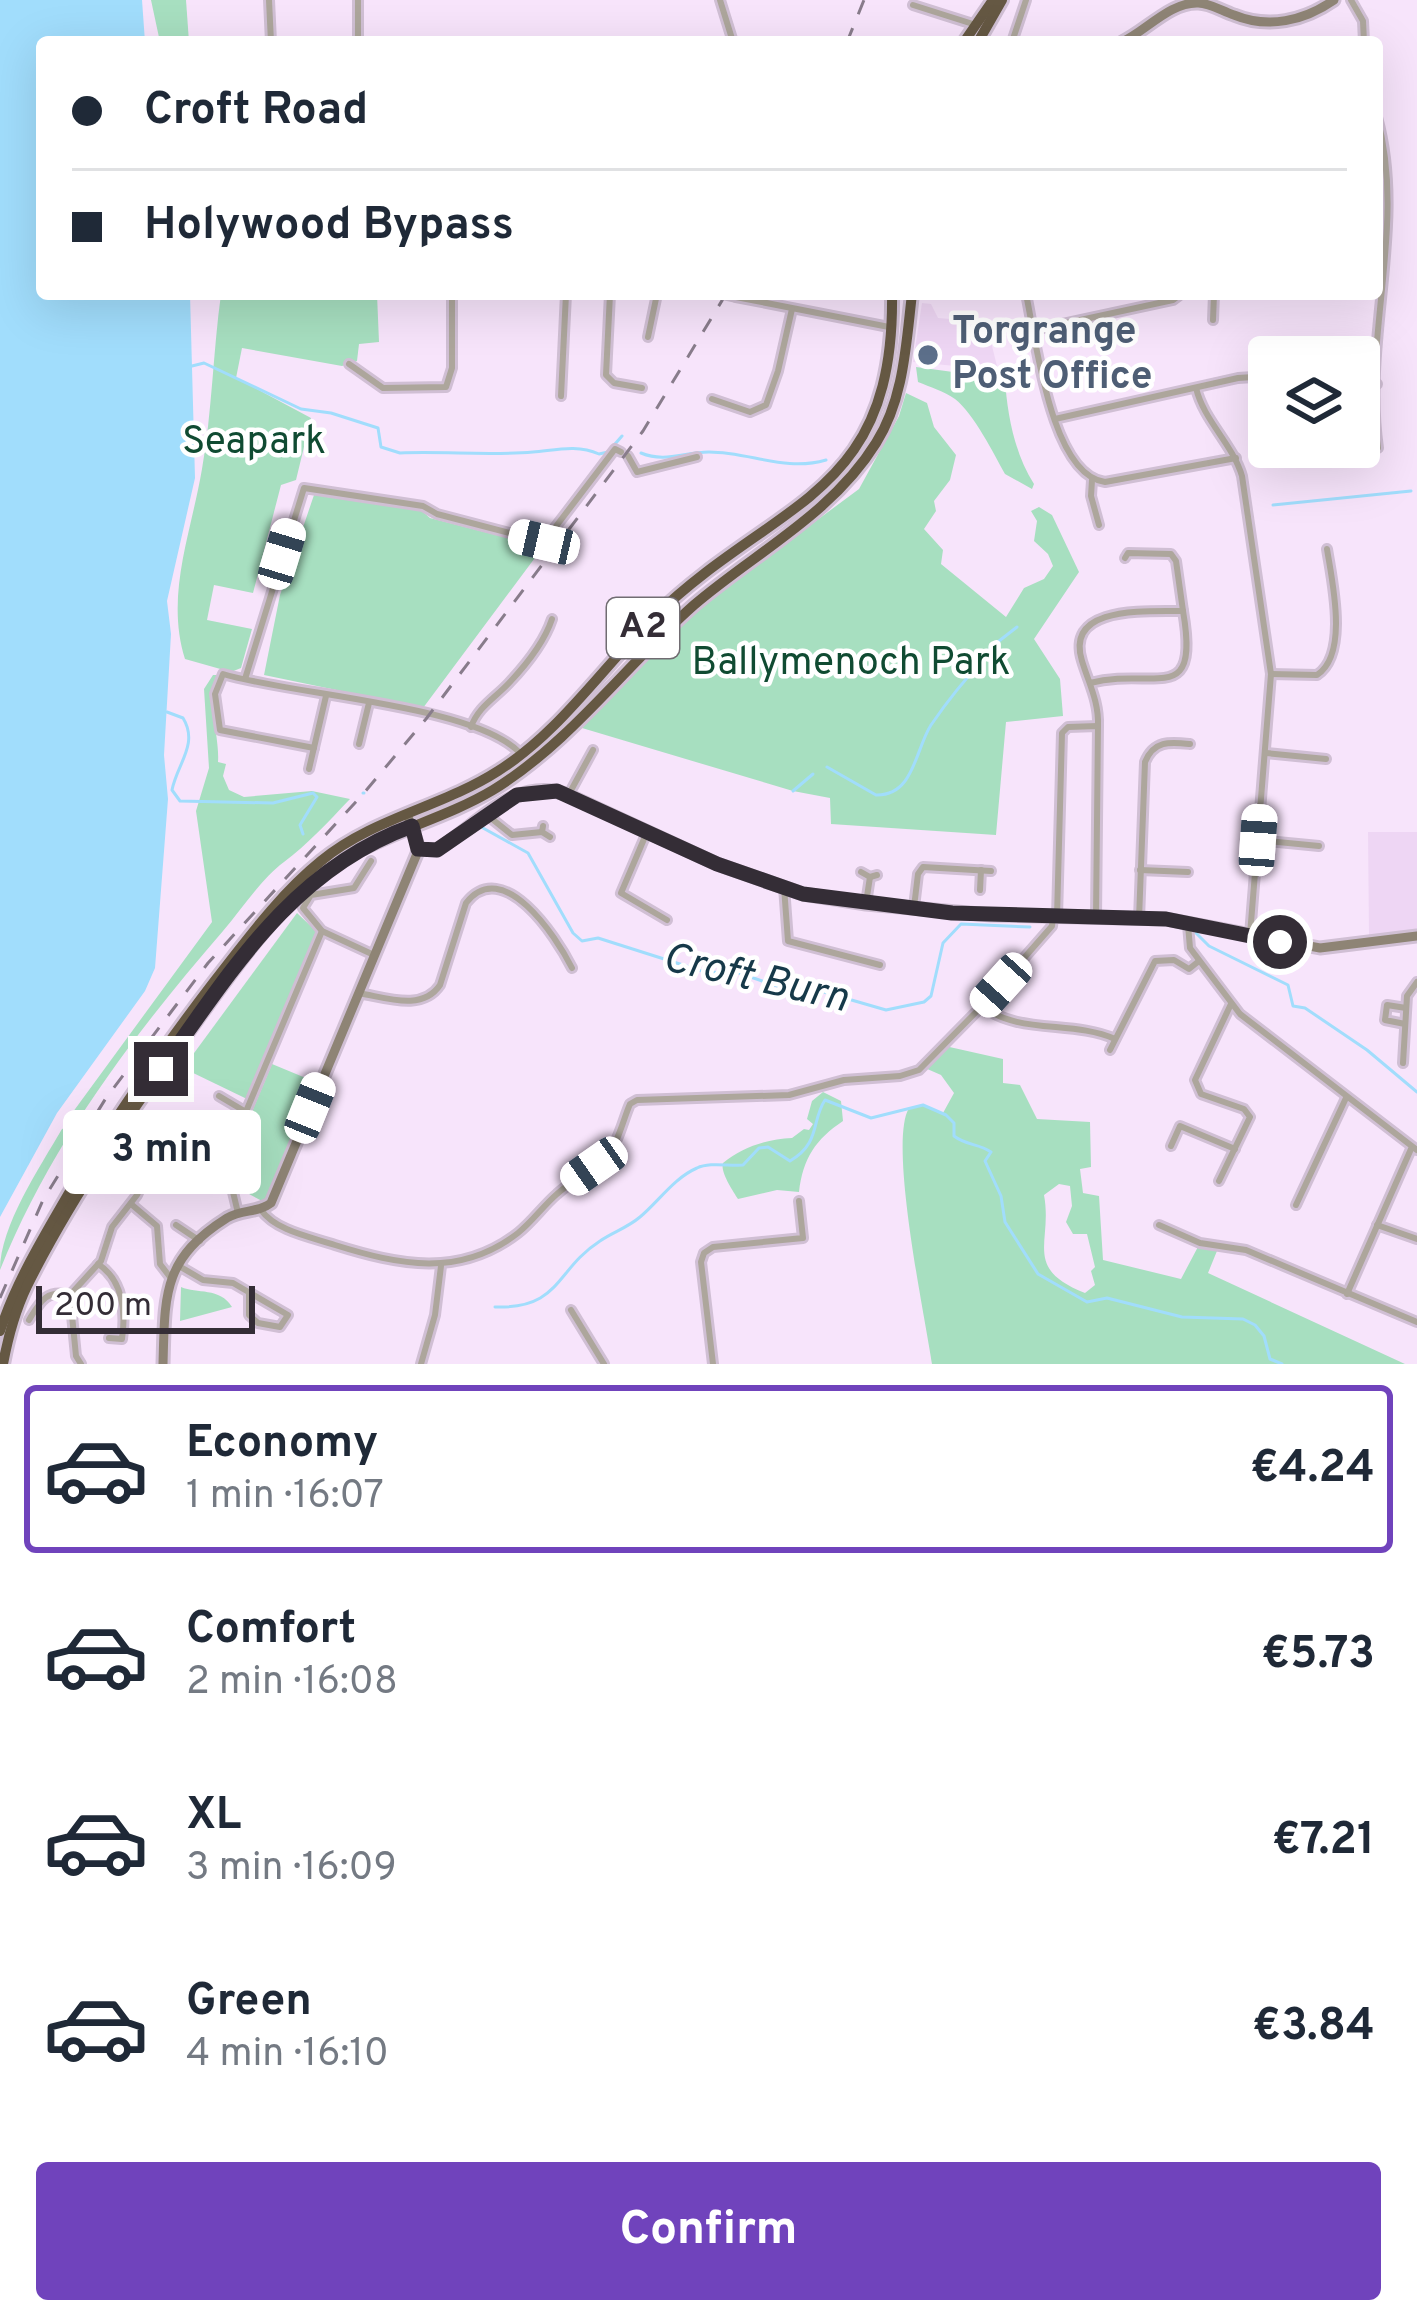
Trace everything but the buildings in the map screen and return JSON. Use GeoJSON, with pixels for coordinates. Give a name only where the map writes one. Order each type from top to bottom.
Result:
{"type":"FeatureCollection","features":[{"type":"Feature","properties":{"kind":"highway"},"geometry":{"type":"LineString","coordinates":[[968,36],[998,0]]}},
{"type":"Feature","properties":{"kind":"highway"},"geometry":{"type":"LineString","coordinates":[[981,36],[998,0]]}},
{"type":"Feature","properties":{"kind":"highway","name":"A2"},"geometry":{"type":"LineString","coordinates":[[525,760],[655,616],[796,509],[849,458],[880,400],[893,327],[892,300]]}},
{"type":"Feature","properties":{"kind":"highway","name":"A2"},"geometry":{"type":"LineString","coordinates":[[0,1331],[18,1283],[140,1082],[277,904],[322,859],[368,830],[463,806],[525,760],[697,603],[834,496],[879,439],[897,396],[911,300]]}},
{"type":"Feature","properties":{"kind":"highway"},"geometry":{"type":"LineString","coordinates":[[849,458],[860,466]]}},
{"type":"Feature","properties":{"kind":"highway","name":"A2"},"geometry":{"type":"LineString","coordinates":[[3,1364],[13,1322],[49,1249],[142,1096],[220,988],[313,880],[410,820]]}},
{"type":"Feature","properties":{"kind":"street"},"geometry":{"type":"LineString","coordinates":[[269,0],[272,36]]}},
{"type":"Feature","properties":{"kind":"street"},"geometry":{"type":"LineString","coordinates":[[358,0],[358,36]]}},
{"type":"Feature","properties":{"kind":"street"},"geometry":{"type":"LineString","coordinates":[[720,0],[731,36]]}},
{"type":"Feature","properties":{"kind":"street"},"geometry":{"type":"LineString","coordinates":[[1014,36],[1026,0]]}},
{"type":"Feature","properties":{"kind":"street"},"geometry":{"type":"LineString","coordinates":[[1132,36],[1188,4],[1201,2],[1243,20],[1266,23],[1304,16],[1334,0]]}},
{"type":"Feature","properties":{"kind":"street"},"geometry":{"type":"LineString","coordinates":[[1351,0],[1363,21],[1364,36]]}},
{"type":"Feature","properties":{"kind":"street"},"geometry":{"type":"LineString","coordinates":[[914,5],[976,25]]}},
{"type":"Feature","properties":{"kind":"street"},"geometry":{"type":"LineString","coordinates":[[1383,157],[1388,190],[1383,278]]}},
{"type":"Feature","properties":{"kind":"street"},"geometry":{"type":"LineString","coordinates":[[349,364],[383,388],[446,387],[452,368],[452,300]]}},
{"type":"Feature","properties":{"kind":"street"},"geometry":{"type":"LineString","coordinates":[[561,396],[566,300]]}},
{"type":"Feature","properties":{"kind":"street"},"geometry":{"type":"LineString","coordinates":[[610,300],[607,377],[614,383],[642,388]]}},
{"type":"Feature","properties":{"kind":"street"},"geometry":{"type":"LineString","coordinates":[[648,337],[656,300]]}},
{"type":"Feature","properties":{"kind":"street"},"geometry":{"type":"LineString","coordinates":[[759,300],[893,327]]}},
{"type":"Feature","properties":{"kind":"street"},"geometry":{"type":"LineString","coordinates":[[1027,300],[1065,449],[1092,479],[1105,482],[1236,458]]}},
{"type":"Feature","properties":{"kind":"street"},"geometry":{"type":"LineString","coordinates":[[1130,300],[1132,309]]}},
{"type":"Feature","properties":{"kind":"street"},"geometry":{"type":"LineString","coordinates":[[1034,330],[1173,300]]}},
{"type":"Feature","properties":{"kind":"street"},"geometry":{"type":"LineString","coordinates":[[1213,320],[1214,300]]}},
{"type":"Feature","properties":{"kind":"street"},"geometry":{"type":"LineString","coordinates":[[1380,336],[1382,300]]}},
{"type":"Feature","properties":{"kind":"street"},"geometry":{"type":"LineString","coordinates":[[712,399],[746,412],[766,405],[792,308]]}},
{"type":"Feature","properties":{"kind":"street"},"geometry":{"type":"LineString","coordinates":[[1055,419],[1248,376]]}},
{"type":"Feature","properties":{"kind":"street"},"geometry":{"type":"LineString","coordinates":[[1196,388],[1202,409],[1236,458],[1246,497],[1271,674],[1250,935]]}},
{"type":"Feature","properties":{"kind":"street"},"geometry":{"type":"LineString","coordinates":[[244,679],[304,488],[423,506],[544,542],[615,449],[625,454],[637,472],[697,457]]}},
{"type":"Feature","properties":{"kind":"street"},"geometry":{"type":"LineString","coordinates":[[1092,479],[1099,525]]}},
{"type":"Feature","properties":{"kind":"street"},"geometry":{"type":"LineString","coordinates":[[1271,674],[1317,675],[1328,665],[1337,621],[1328,549]]}},
{"type":"Feature","properties":{"kind":"street"},"geometry":{"type":"LineString","coordinates":[[1090,683],[1165,677],[1180,671],[1190,653],[1176,561],[1162,551],[1128,553],[1125,559]]}},
{"type":"Feature","properties":{"kind":"street"},"geometry":{"type":"LineString","coordinates":[[1096,919],[1099,726],[1098,707],[1080,652],[1083,636],[1093,622],[1116,614],[1183,611]]}},
{"type":"Feature","properties":{"kind":"street"},"geometry":{"type":"LineString","coordinates":[[471,727],[475,716],[508,685],[553,624]]}},
{"type":"Feature","properties":{"kind":"street"},"geometry":{"type":"LineString","coordinates":[[314,748],[220,730],[215,694],[224,674],[471,727],[502,737],[525,760]]}},
{"type":"Feature","properties":{"kind":"street"},"geometry":{"type":"LineString","coordinates":[[310,769],[326,695]]}},
{"type":"Feature","properties":{"kind":"street"},"geometry":{"type":"LineString","coordinates":[[359,744],[369,703]]}},
{"type":"Feature","properties":{"kind":"street"},"geometry":{"type":"LineString","coordinates":[[261,1210],[278,1224],[375,1258],[441,1266],[480,1255],[520,1231],[559,1191],[612,1150],[630,1104],[637,1100],[789,1095],[844,1080],[920,1070],[1052,926],[1063,731],[1099,726]]}},
{"type":"Feature","properties":{"kind":"street"},"geometry":{"type":"LineString","coordinates":[[1138,919],[1147,758],[1162,743],[1190,744]]}},
{"type":"Feature","properties":{"kind":"street"},"geometry":{"type":"LineString","coordinates":[[568,795],[593,750]]}},
{"type":"Feature","properties":{"kind":"street"},"geometry":{"type":"LineString","coordinates":[[1265,753],[1326,759]]}},
{"type":"Feature","properties":{"kind":"street"},"geometry":{"type":"LineString","coordinates":[[418,849],[437,850],[526,792],[547,790],[568,795],[717,864],[784,887],[866,904],[1189,921],[1320,948],[1417,936]]}},
{"type":"Feature","properties":{"kind":"street"},"geometry":{"type":"LineString","coordinates":[[486,814],[512,835],[545,832]]}},
{"type":"Feature","properties":{"kind":"street"},"geometry":{"type":"LineString","coordinates":[[164,1364],[170,1277],[178,1265],[200,1241],[238,1213],[261,1210],[272,1203],[418,849],[410,820]]}},
{"type":"Feature","properties":{"kind":"street"},"geometry":{"type":"LineString","coordinates":[[646,832],[620,893],[668,920]]}},
{"type":"Feature","properties":{"kind":"street"},"geometry":{"type":"LineString","coordinates":[[1258,840],[1319,845]]}},
{"type":"Feature","properties":{"kind":"street"},"geometry":{"type":"LineString","coordinates":[[370,861],[349,891],[306,899],[304,912],[322,931],[374,956]]}},
{"type":"Feature","properties":{"kind":"street"},"geometry":{"type":"LineString","coordinates":[[914,910],[923,867],[986,871],[980,890]]}},
{"type":"Feature","properties":{"kind":"street"},"geometry":{"type":"LineString","coordinates":[[1140,870],[1189,872]]}},
{"type":"Feature","properties":{"kind":"street"},"geometry":{"type":"LineString","coordinates":[[861,872],[874,876],[866,904]]}},
{"type":"Feature","properties":{"kind":"street"},"geometry":{"type":"LineString","coordinates":[[784,887],[788,941],[880,965]]}},
{"type":"Feature","properties":{"kind":"street"},"geometry":{"type":"LineString","coordinates":[[358,992],[414,1001],[435,994],[466,903],[489,888],[506,891],[531,912],[552,934],[572,968]]}},
{"type":"Feature","properties":{"kind":"street"},"geometry":{"type":"LineString","coordinates":[[1189,921],[1187,940],[1199,961],[1250,1024],[1414,1149],[1346,1294]]}},
{"type":"Feature","properties":{"kind":"street"},"geometry":{"type":"LineString","coordinates":[[238,1213],[228,1169],[231,1147],[322,931]]}},
{"type":"Feature","properties":{"kind":"street"},"geometry":{"type":"LineString","coordinates":[[1110,1050],[1155,961],[1174,960],[1189,969],[1199,961]]}},
{"type":"Feature","properties":{"kind":"street"},"geometry":{"type":"LineString","coordinates":[[1403,1063],[1407,996],[1417,982]]}},
{"type":"Feature","properties":{"kind":"street"},"geometry":{"type":"LineString","coordinates":[[1219,1181],[1249,1114],[1202,1094],[1195,1083],[1232,1004]]}},
{"type":"Feature","properties":{"kind":"street"},"geometry":{"type":"LineString","coordinates":[[1405,1024],[1384,1020],[1387,1005],[1406,1007]]}},
{"type":"Feature","properties":{"kind":"street"},"geometry":{"type":"LineString","coordinates":[[982,1006],[1011,1022],[1098,1031],[1115,1040]]}},
{"type":"Feature","properties":{"kind":"street"},"geometry":{"type":"LineString","coordinates":[[219,1096],[246,1112]]}},
{"type":"Feature","properties":{"kind":"street"},"geometry":{"type":"LineString","coordinates":[[1296,1205],[1346,1098]]}},
{"type":"Feature","properties":{"kind":"street"},"geometry":{"type":"LineString","coordinates":[[1171,1146],[1180,1126],[1236,1149]]}},
{"type":"Feature","properties":{"kind":"street"},"geometry":{"type":"LineString","coordinates":[[81,1364],[76,1356],[70,1294],[98,1264],[112,1227],[144,1182],[152,1145]]}},
{"type":"Feature","properties":{"kind":"street"},"geometry":{"type":"LineString","coordinates":[[713,1364],[701,1262],[704,1253],[713,1247],[802,1238],[799,1202]]}},
{"type":"Feature","properties":{"kind":"street"},"geometry":{"type":"LineString","coordinates":[[131,1204],[157,1226],[160,1264],[170,1277]]}},
{"type":"Feature","properties":{"kind":"street"},"geometry":{"type":"LineString","coordinates":[[176,1225],[200,1241]]}},
{"type":"Feature","properties":{"kind":"street"},"geometry":{"type":"LineString","coordinates":[[1159,1225],[1200,1243],[1246,1250],[1417,1322]]}},
{"type":"Feature","properties":{"kind":"street"},"geometry":{"type":"LineString","coordinates":[[1377,1225],[1417,1239]]}},
{"type":"Feature","properties":{"kind":"street"},"geometry":{"type":"LineString","coordinates":[[98,1264],[115,1278],[124,1319],[122,1339],[109,1338]]}},
{"type":"Feature","properties":{"kind":"street"},"geometry":{"type":"LineString","coordinates":[[178,1265],[203,1280],[225,1280],[249,1293],[288,1315],[280,1327],[258,1323],[249,1315],[249,1293]]}},
{"type":"Feature","properties":{"kind":"street"},"geometry":{"type":"LineString","coordinates":[[421,1364],[436,1310],[441,1266]]}},
{"type":"Feature","properties":{"kind":"street"},"geometry":{"type":"LineString","coordinates":[[29,1320],[46,1296],[70,1294]]}},
{"type":"Feature","properties":{"kind":"street"},"geometry":{"type":"LineString","coordinates":[[571,1310],[604,1364]]}},
{"type":"Feature","properties":{"kind":"shaded area"},"geometry":{"type":"Polygon","coordinates":[[[922,303],[931,304],[938,318],[986,322],[998,370],[913,362],[922,303]]]}},
{"type":"Feature","properties":{"kind":"shaded area"},"geometry":{"type":"Polygon","coordinates":[[[1368,832],[1417,832],[1417,931],[1369,935],[1368,832]]]}},
{"type":"Feature","properties":{"kind":"green space"},"geometry":{"type":"Polygon","coordinates":[[[151,0],[186,0],[189,36],[159,36],[151,0]]]}},
{"type":"Feature","properties":{"kind":"green space","name":"Seapark"},"geometry":{"type":"Polygon","coordinates":[[[220,300],[377,300],[379,342],[359,344],[357,361],[342,366],[242,348],[236,378],[311,418],[296,480],[281,485],[253,593],[214,585],[207,620],[252,629],[241,668],[231,672],[185,659],[180,635],[182,564],[205,447],[220,300]]]}},
{"type":"Feature","properties":{"kind":"green space"},"geometry":{"type":"Polygon","coordinates":[[[916,367],[1005,379],[1013,434],[1032,489],[1005,474],[969,414],[951,396],[918,382],[916,367]]]}},
{"type":"Feature","properties":{"kind":"green space","name":"Ballymenoch Park"},"geometry":{"type":"Polygon","coordinates":[[[906,393],[927,403],[934,427],[956,455],[950,480],[934,501],[936,511],[924,529],[943,550],[941,564],[1006,617],[1024,588],[1044,579],[1053,566],[1034,541],[1037,521],[1031,511],[1039,507],[1052,515],[1079,572],[1034,639],[1060,679],[1063,716],[1006,722],[996,835],[831,824],[830,798],[582,728],[708,601],[859,489],[899,416],[906,393]]]}},
{"type":"Feature","properties":{"kind":"green space"},"geometry":{"type":"Polygon","coordinates":[[[314,495],[422,511],[430,518],[543,547],[423,708],[264,675],[280,595],[314,495]]]}},
{"type":"Feature","properties":{"kind":"green space"},"geometry":{"type":"Polygon","coordinates":[[[213,675],[222,675],[214,693],[214,716],[218,762],[226,764],[223,776],[229,790],[244,797],[312,791],[350,799],[260,886],[127,1050],[44,1178],[0,1270],[14,1216],[62,1129],[70,1126],[70,1116],[212,922],[196,811],[209,768],[204,689],[213,675]]]}},
{"type":"Feature","properties":{"kind":"green space"},"geometry":{"type":"Polygon","coordinates":[[[297,913],[317,932],[247,1099],[187,1070],[186,1064],[297,913]]]}},
{"type":"Feature","properties":{"kind":"green space"},"geometry":{"type":"Polygon","coordinates":[[[945,1046],[1003,1059],[1003,1083],[1020,1085],[1037,1119],[1090,1122],[1091,1167],[1080,1169],[1083,1193],[1099,1196],[1103,1260],[1181,1279],[1200,1243],[1219,1246],[1208,1273],[1405,1364],[932,1364],[905,1192],[904,1127],[909,1108],[923,1105],[943,1113],[954,1093],[941,1075],[925,1068],[945,1046]],[[1059,1184],[1044,1195],[1044,1253],[1053,1274],[1085,1293],[1095,1285],[1091,1271],[1095,1267],[1087,1234],[1073,1234],[1066,1222],[1072,1206],[1070,1186],[1059,1184]]]}},
{"type":"Feature","properties":{"kind":"green space"},"geometry":{"type":"Polygon","coordinates":[[[272,1064],[313,1081],[267,1199],[262,1201],[236,1187],[238,1181],[246,1184],[256,1162],[235,1152],[272,1064]]]}},
{"type":"Feature","properties":{"kind":"green space"},"geometry":{"type":"Polygon","coordinates":[[[823,1092],[841,1101],[843,1121],[812,1151],[799,1192],[777,1190],[738,1199],[723,1163],[755,1145],[809,1130],[812,1101],[823,1092]]]}},
{"type":"Feature","properties":{"kind":"green space"},"geometry":{"type":"Polygon","coordinates":[[[181,1287],[215,1294],[232,1307],[180,1321],[181,1287]]]}},
{"type":"Feature","properties":{"kind":"water"},"geometry":{"type":"Polygon","coordinates":[[[0,0],[142,0],[145,36],[36,36],[36,300],[190,300],[195,478],[167,601],[171,634],[164,755],[168,799],[155,968],[145,991],[57,1113],[0,1217],[0,0]]]}},
{"type":"Feature","properties":{"kind":"pier"},"geometry":{"type":"Polygon","coordinates":[[[159,975],[62,1116],[1,1223],[47,1135],[159,975]]]}},
{"type":"Feature","properties":{"kind":"waterway"},"geometry":{"type":"LineString","coordinates":[[192,366],[204,363],[301,409],[378,428],[381,447],[400,453],[500,454],[575,448],[599,454],[608,452],[622,436]]}},
{"type":"Feature","properties":{"kind":"waterway"},"geometry":{"type":"LineString","coordinates":[[641,453],[666,457],[724,453],[796,464],[826,460]]}},
{"type":"Feature","properties":{"kind":"waterway"},"geometry":{"type":"LineString","coordinates":[[1273,505],[1411,491]]}},
{"type":"Feature","properties":{"kind":"waterway"},"geometry":{"type":"LineString","coordinates":[[990,648],[1017,627]]}},
{"type":"Feature","properties":{"kind":"waterway"},"geometry":{"type":"LineString","coordinates":[[827,767],[876,795],[898,788],[912,770],[931,725],[985,658]]}},
{"type":"Feature","properties":{"kind":"waterway","name":"Croft Burn"},"geometry":{"type":"LineString","coordinates":[[167,712],[183,718],[189,737],[172,790],[180,801],[273,803],[313,793],[317,797],[300,825],[303,834]]}},
{"type":"Feature","properties":{"kind":"waterway"},"geometry":{"type":"LineString","coordinates":[[793,791],[813,774]]}},
{"type":"Feature","properties":{"kind":"waterway","name":"Croft Burn"},"geometry":{"type":"LineString","coordinates":[[483,828],[528,853],[582,941],[598,938],[705,972],[739,973],[886,1010],[924,1002],[931,996],[943,943],[961,924],[1030,927]]}},
{"type":"Feature","properties":{"kind":"waterway","name":"Croft Burn"},"geometry":{"type":"LineString","coordinates":[[1196,933],[1209,946],[1288,985],[1293,1006],[1305,1008],[1367,1050],[1417,1092]]}},
{"type":"Feature","properties":{"kind":"waterway"},"geometry":{"type":"LineString","coordinates":[[495,1307],[517,1306],[545,1295],[585,1252],[635,1221],[697,1168],[743,1165],[759,1148],[768,1147],[790,1161],[807,1147],[825,1100],[871,1118],[923,1105],[946,1115],[954,1123],[954,1136],[991,1152],[985,1161],[1001,1196],[1005,1222],[1038,1274],[1087,1302],[1107,1298],[1182,1317],[1243,1319],[1264,1336],[1270,1359],[1282,1364]]}},
{"type":"Feature","properties":{"kind":"railway"},"geometry":{"type":"LineString","coordinates":[[849,36],[864,0]]}},
{"type":"Feature","properties":{"kind":"railway"},"geometry":{"type":"LineString","coordinates":[[0,1298],[43,1200],[106,1098],[208,963],[426,719],[643,431],[722,300]]}},
{"type":"Feature","properties":{"kind":"place","name":"Torgrange Post Office"},"geometry":{"type":"Point","coordinates":[928,355]}},
{"type":"Feature","properties":{"kind":"route"},"geometry":{"type":"LineString","coordinates":[[161,1069],[272,923],[336,862],[412,826],[418,849],[437,850],[504,801],[538,790],[568,795],[717,864],[803,894],[952,913],[1189,921],[1280,942]]}}]}
